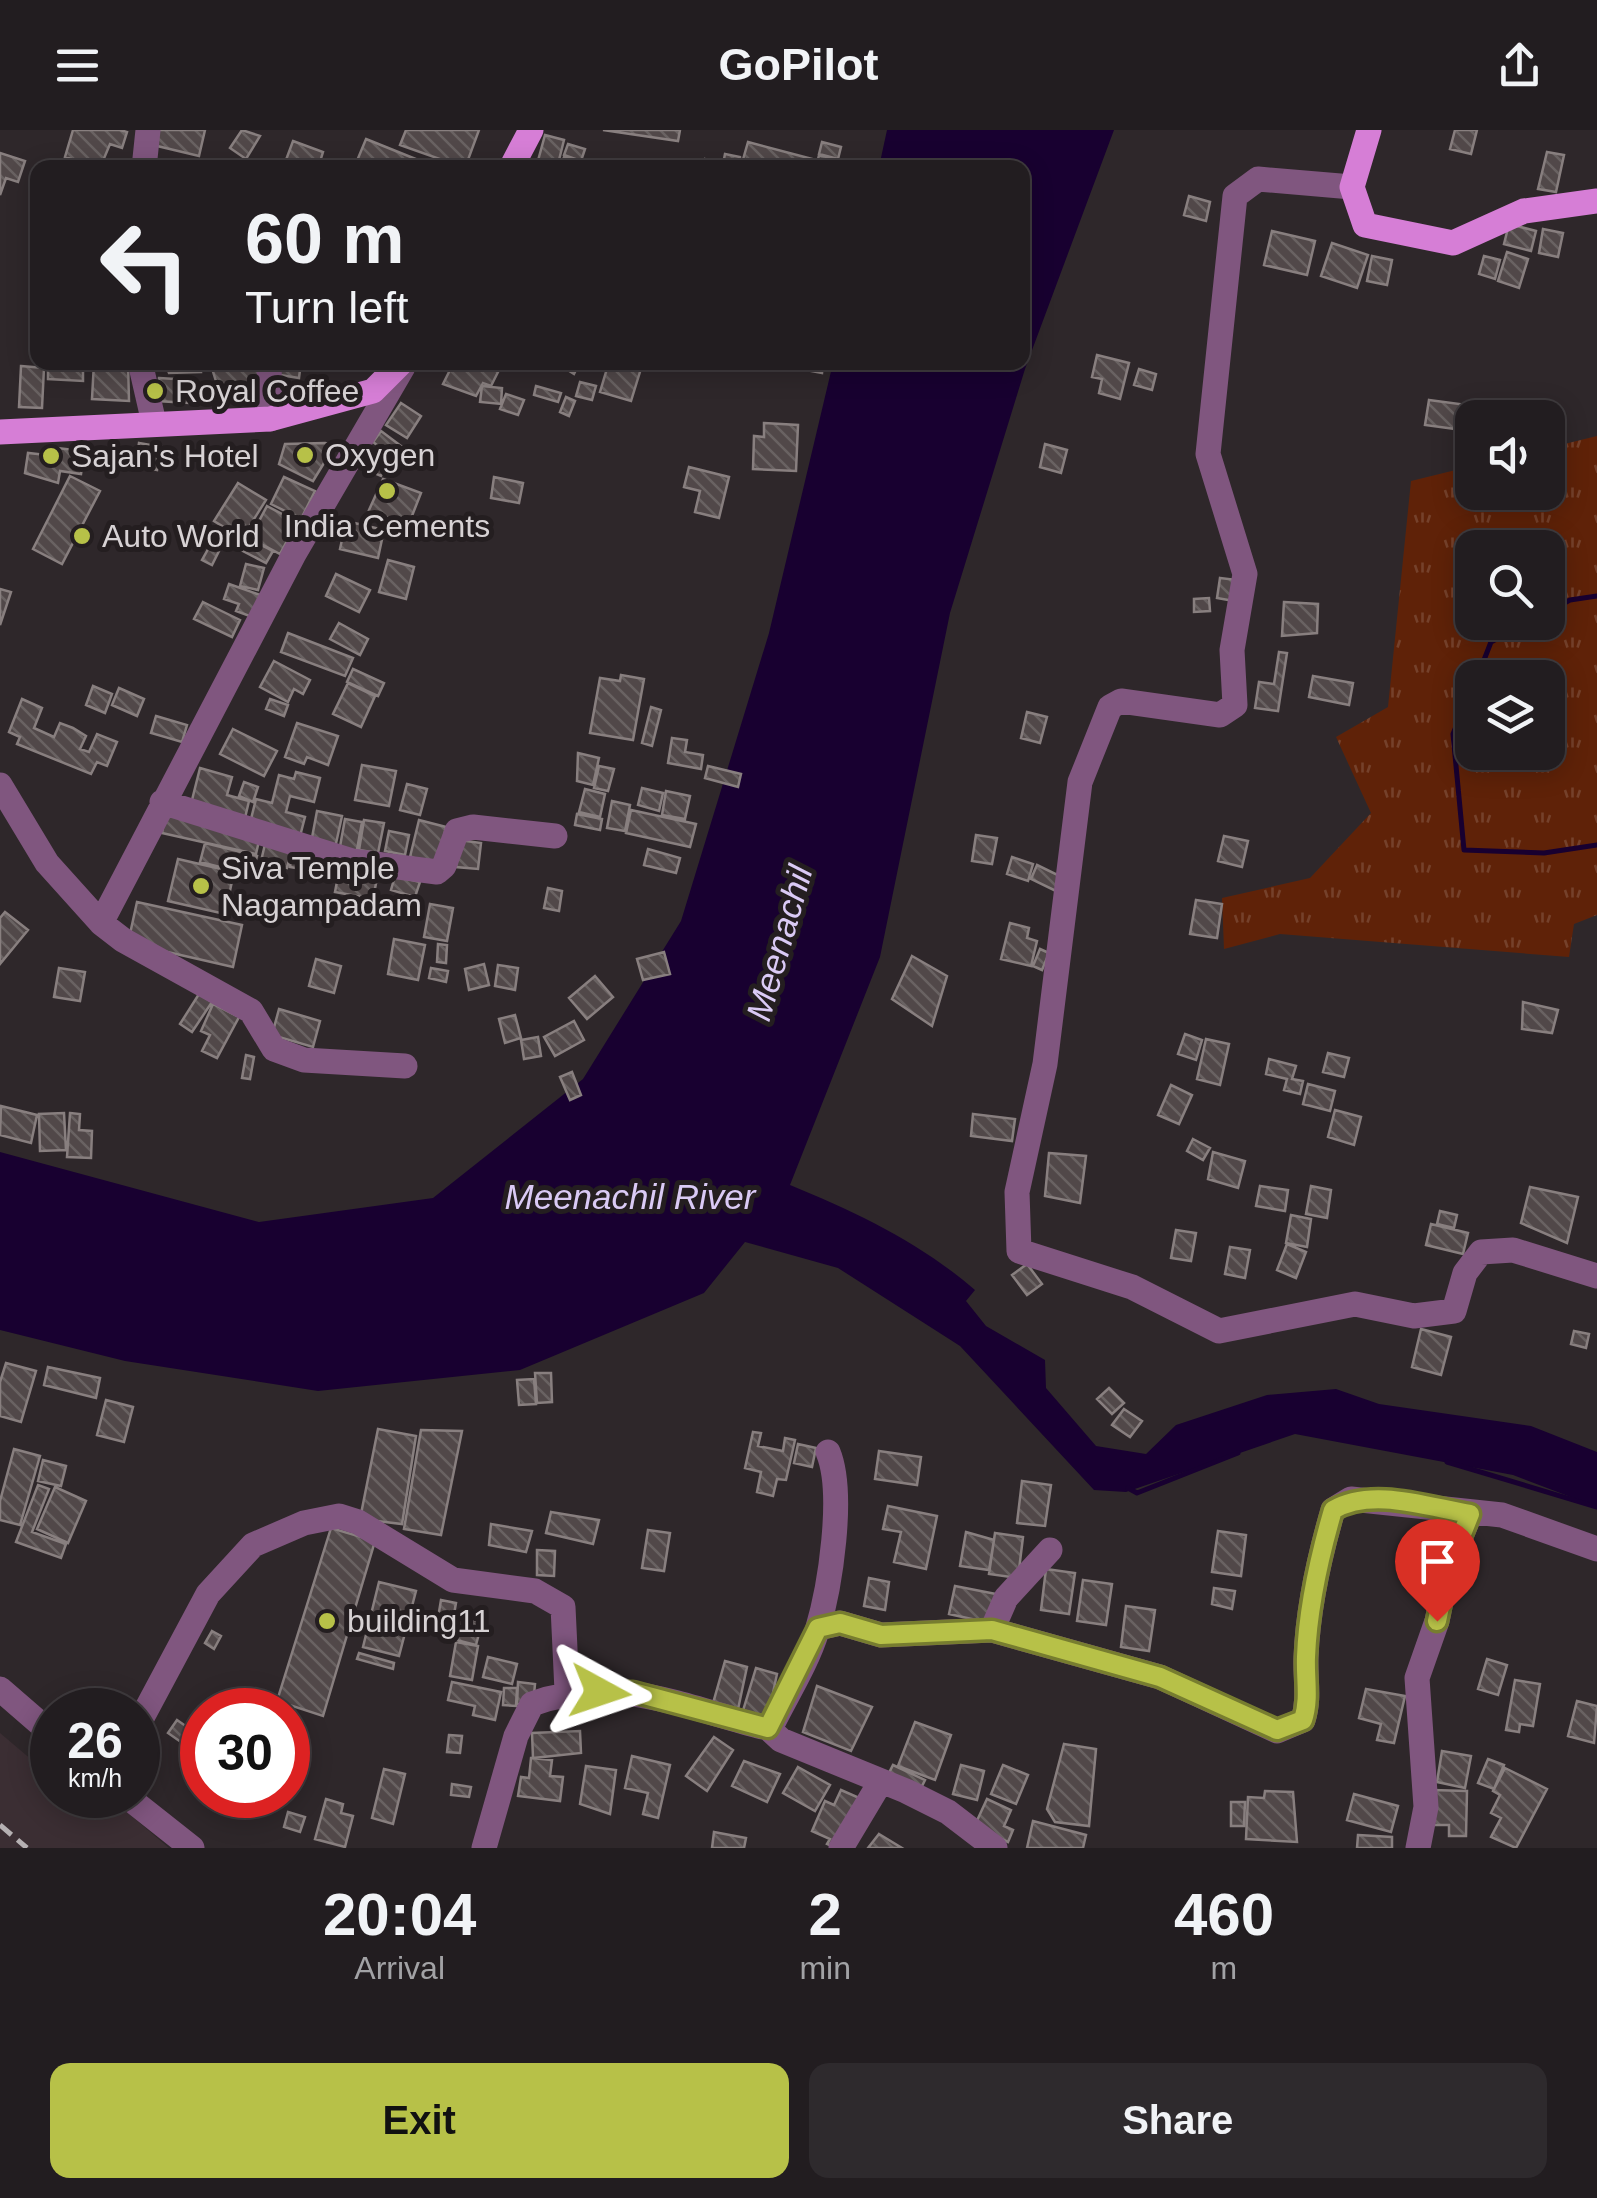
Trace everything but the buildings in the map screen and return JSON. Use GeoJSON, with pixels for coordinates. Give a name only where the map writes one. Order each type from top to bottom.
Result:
{"type":"FeatureCollection","features":[{"type":"Feature","properties":{"kind":"main road"},"geometry":{"type":"LineString","coordinates":[[515,160],[531,130]]}},
{"type":"Feature","properties":{"kind":"main road"},"geometry":{"type":"LineString","coordinates":[[1369,130],[1352,187],[1364,225],[1453,243],[1524,211],[1597,201]]}},
{"type":"Feature","properties":{"kind":"main road"},"geometry":{"type":"LineString","coordinates":[[0,432],[270,419],[374,391],[396,370]]}},
{"type":"Feature","properties":{"kind":"street"},"geometry":{"type":"LineString","coordinates":[[145,160],[148,130]]}},
{"type":"Feature","properties":{"kind":"street"},"geometry":{"type":"LineString","coordinates":[[1352,187],[1258,179],[1235,196],[1208,454],[1245,574],[1232,650],[1235,706],[1220,715],[1122,700],[1110,707],[1080,782],[1045,1064],[1017,1192],[1019,1251],[1132,1287],[1219,1330],[1355,1304],[1414,1316],[1454,1311],[1466,1273],[1481,1252],[1513,1250],[1597,1276]]}},
{"type":"Feature","properties":{"kind":"street"},"geometry":{"type":"LineString","coordinates":[[142,370],[154,424]]}},
{"type":"Feature","properties":{"kind":"street"},"geometry":{"type":"LineString","coordinates":[[269,370],[270,419]]}},
{"type":"Feature","properties":{"kind":"street"},"geometry":{"type":"LineString","coordinates":[[101,923],[294,554],[399,370]]}},
{"type":"Feature","properties":{"kind":"street"},"geometry":{"type":"LineString","coordinates":[[0,785],[48,862],[101,923],[122,940],[251,1010],[274,1049],[304,1060],[405,1066]]}},
{"type":"Feature","properties":{"kind":"street"},"geometry":{"type":"LineString","coordinates":[[162,802],[352,860],[436,872],[444,866],[457,831],[473,827],[555,836]]}},
{"type":"Feature","properties":{"kind":"street"},"geometry":{"type":"LineString","coordinates":[[768,1728],[818,1628],[833,1528],[836,1471],[828,1452]]}},
{"type":"Feature","properties":{"kind":"street"},"geometry":{"type":"LineString","coordinates":[[818,1628],[840,1623],[881,1635],[992,1630],[1160,1677],[1277,1730],[1303,1720],[1307,1708],[1306,1658],[1313,1585],[1333,1510],[1350,1500],[1502,1515],[1597,1549]]}},
{"type":"Feature","properties":{"kind":"street"},"geometry":{"type":"LineString","coordinates":[[1418,1848],[1426,1806],[1417,1678],[1437,1621],[1448,1569],[1470,1514]]}},
{"type":"Feature","properties":{"kind":"street"},"geometry":{"type":"LineString","coordinates":[[157,1688],[198,1609],[252,1545],[304,1523],[339,1516],[358,1522],[453,1580],[535,1591],[563,1607],[567,1691]]}},
{"type":"Feature","properties":{"kind":"street"},"geometry":{"type":"LineString","coordinates":[[992,1630],[1006,1598],[1050,1550]]}},
{"type":"Feature","properties":{"kind":"street"},"geometry":{"type":"LineString","coordinates":[[0,1689],[30,1715]]}},
{"type":"Feature","properties":{"kind":"street"},"geometry":{"type":"LineString","coordinates":[[484,1848],[516,1736],[532,1704],[567,1691],[633,1692],[768,1728],[781,1740],[948,1812],[995,1848]]}},
{"type":"Feature","properties":{"kind":"street"},"geometry":{"type":"LineString","coordinates":[[841,1848],[880,1781]]}},
{"type":"Feature","properties":{"kind":"street"},"geometry":{"type":"LineString","coordinates":[[154,1818],[192,1848]]}},
{"type":"Feature","properties":{"kind":"shaded area"},"geometry":{"type":"Polygon","coordinates":[[[0,1733],[30,1758],[30,1818],[134,1818],[169,1848],[0,1848],[0,1733]]]}},
{"type":"Feature","properties":{"kind":"green space"},"geometry":{"type":"Polygon","coordinates":[[[1597,436],[1597,915],[1574,924],[1569,957],[1280,934],[1224,949],[1222,898],[1310,878],[1371,813],[1336,737],[1388,707],[1411,481],[1455,470],[1455,510],[1565,510],[1565,444],[1597,436]]]}},
{"type":"Feature","properties":{"kind":"water","name":"Meenachil River"},"geometry":{"type":"Polygon","coordinates":[[[887,130],[1114,130],[1030,356],[1030,160],[881,160],[887,130]]]}},
{"type":"Feature","properties":{"kind":"water","name":"Meenachil River"},"geometry":{"type":"Polygon","coordinates":[[[831,370],[1025,370],[950,613],[880,957],[790,1185],[887,1230],[975,1290],[966,1301],[986,1326],[1045,1360],[1046,1388],[1096,1446],[1146,1454],[1176,1425],[1267,1395],[1336,1389],[1379,1404],[1531,1426],[1597,1452],[1597,1507],[1513,1475],[1295,1434],[1126,1492],[1094,1490],[960,1346],[838,1268],[745,1242],[704,1293],[520,1370],[318,1391],[125,1361],[0,1330],[0,1152],[259,1222],[433,1198],[583,1079],[681,921],[769,633],[831,370]]]}},
{"type":"Feature","properties":{"kind":"waterway"},"geometry":{"type":"LineString","coordinates":[[1565,603],[1597,596]]}},
{"type":"Feature","properties":{"kind":"waterway"},"geometry":{"type":"LineString","coordinates":[[1484,660],[1495,640]]}},
{"type":"Feature","properties":{"kind":"waterway"},"geometry":{"type":"LineString","coordinates":[[1455,729],[1455,755]]}},
{"type":"Feature","properties":{"kind":"waterway"},"geometry":{"type":"LineString","coordinates":[[1456,770],[1464,850],[1544,853],[1597,845]]}},
{"type":"Feature","properties":{"kind":"waterway"},"geometry":{"type":"LineString","coordinates":[[1128,1488],[1137,1493],[1238,1453]]}},
{"type":"Feature","properties":{"kind":"waterway"},"geometry":{"type":"LineString","coordinates":[[1447,1462],[1597,1507]]}},
{"type":"Feature","properties":{"kind":"railway"},"geometry":{"type":"LineString","coordinates":[[0,1825],[27,1848]]}},
{"type":"Feature","properties":{"kind":"place","name":"Royal Coffee"},"geometry":{"type":"Point","coordinates":[155,391]}},
{"type":"Feature","properties":{"kind":"place","name":"Oxygen"},"geometry":{"type":"Point","coordinates":[305,455]}},
{"type":"Feature","properties":{"kind":"place","name":"Sajan's Hotel"},"geometry":{"type":"Point","coordinates":[51,456]}},
{"type":"Feature","properties":{"kind":"place","name":"India Cements"},"geometry":{"type":"Point","coordinates":[387,491]}},
{"type":"Feature","properties":{"kind":"place","name":"Auto World"},"geometry":{"type":"Point","coordinates":[82,536]}},
{"type":"Feature","properties":{"kind":"place","name":"Siva Temple Nagampadam"},"geometry":{"type":"Point","coordinates":[201,886]}},
{"type":"Feature","properties":{"kind":"place","name":"building11"},"geometry":{"type":"Point","coordinates":[327,1621]}},
{"type":"Feature","properties":{"kind":"route"},"geometry":{"type":"LineString","coordinates":[[600,1692],[633,1692],[768,1728],[807,1657],[818,1628],[840,1623],[881,1635],[992,1630],[1160,1677],[1232,1706],[1277,1730],[1290,1727],[1303,1720],[1307,1708],[1306,1658],[1313,1585],[1333,1510],[1350,1500],[1409,1503],[1470,1514],[1448,1569],[1437,1621]]}},
{"type":"Feature","properties":{"kind":"water label","name":"Meenachil"},"geometry":{"type":"Point","coordinates":[779,943]}}]}
